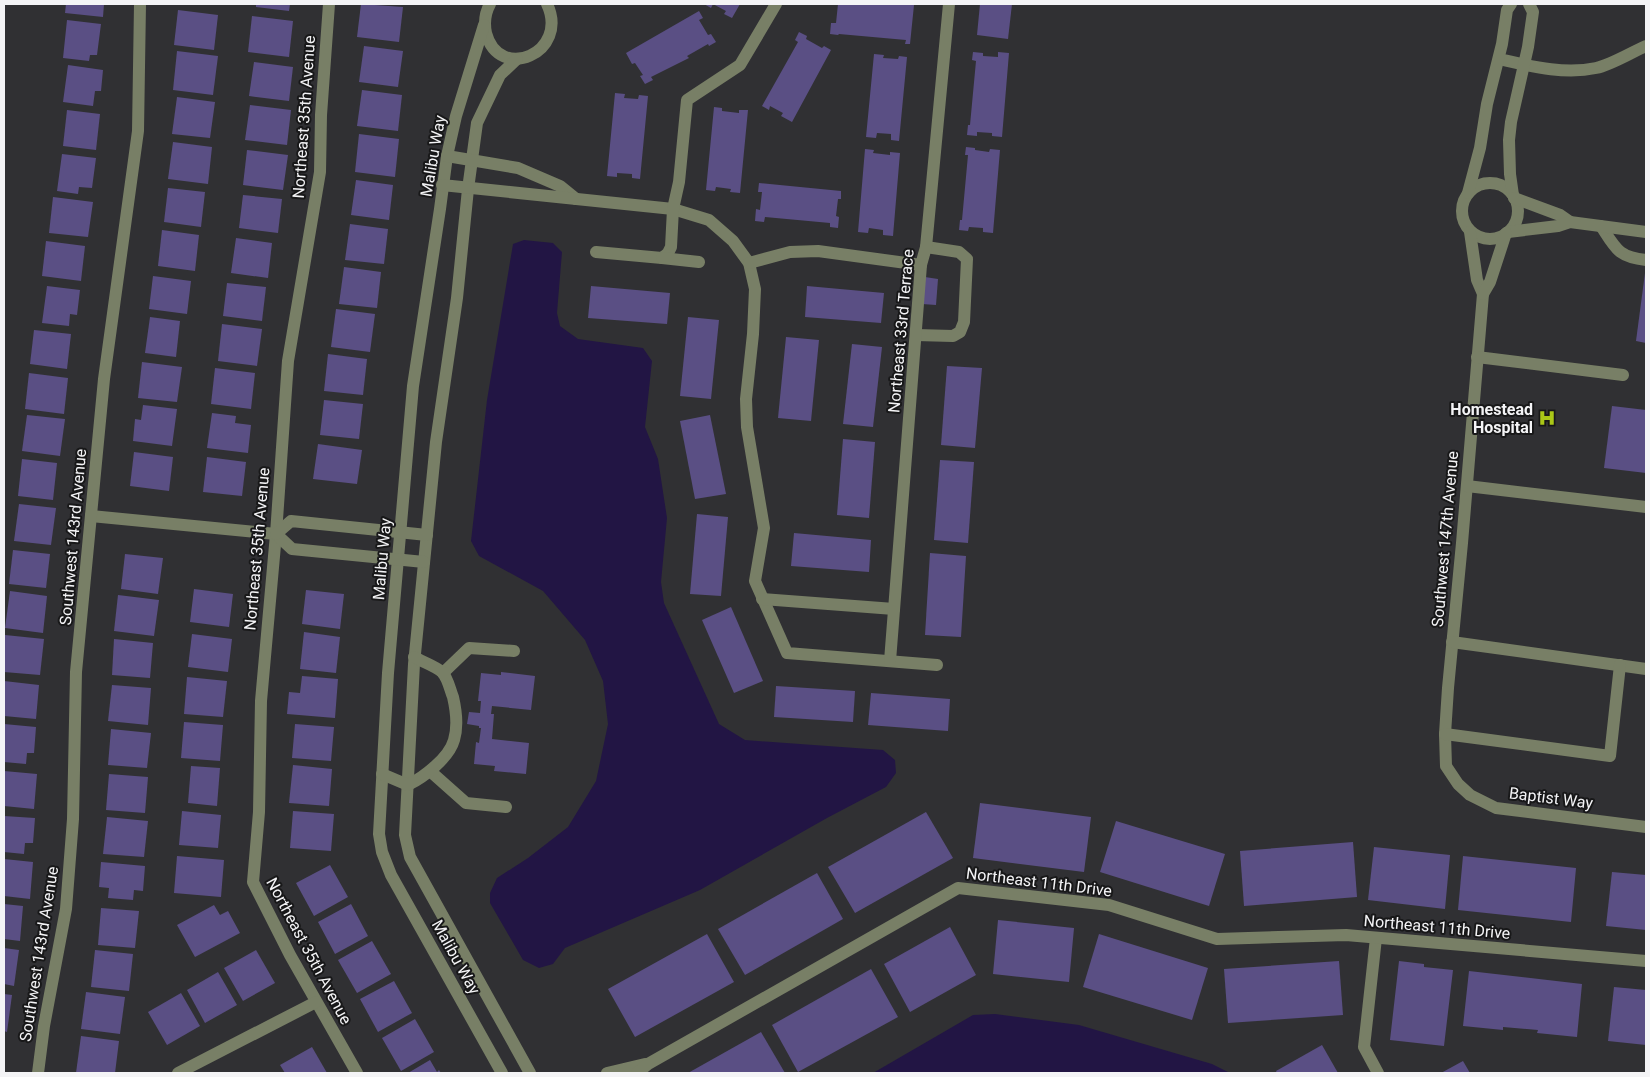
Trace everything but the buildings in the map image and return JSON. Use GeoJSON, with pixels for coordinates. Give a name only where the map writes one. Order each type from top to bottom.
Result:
{"type":"FeatureCollection","features":[{"type":"Feature","properties":{"kind":"street","name":"Southwest 143rd Avenue"},"geometry":{"type":"LineString","coordinates":[[38,1073],[44,1026],[66,909],[73,819],[76,672],[104,379],[138,131],[140,4]]}},
{"type":"Feature","properties":{"kind":"street","name":"Northeast 35th Avenue"},"geometry":{"type":"LineString","coordinates":[[329,4],[320,172],[288,361],[276,534],[260,702],[259,812],[253,882],[290,955],[357,1073]]}},
{"type":"Feature","properties":{"kind":"street","name":"Malibu Way"},"geometry":{"type":"LineString","coordinates":[[490,4],[456,116],[447,156],[413,386],[400,532],[379,834],[382,852],[391,874],[502,1073]]}},
{"type":"Feature","properties":{"kind":"street"},"geometry":{"type":"LineString","coordinates":[[662,258],[668,254],[672,247],[673,209],[680,182],[686,100],[740,65],[776,4]]}},
{"type":"Feature","properties":{"kind":"street","name":"Northeast 33rd Terrace"},"geometry":{"type":"LineString","coordinates":[[890,661],[921,265],[926,247],[948,4]]}},
{"type":"Feature","properties":{"kind":"street"},"geometry":{"type":"LineString","coordinates":[[1511,4],[1506,10],[1499,59],[1487,104],[1480,148],[1468,193],[1462,206],[1464,221],[1470,232],[1486,238],[1500,237],[1507,233],[1558,226],[1570,222],[1646,232]]}},
{"type":"Feature","properties":{"kind":"street"},"geometry":{"type":"LineString","coordinates":[[1513,196],[1509,140],[1533,12],[1529,4]]}},
{"type":"Feature","properties":{"kind":"street","name":"Malibu Way"},"geometry":{"type":"LineString","coordinates":[[530,1073],[410,857],[405,835],[414,657],[436,442],[457,298],[477,123],[500,75],[517,59],[534,55],[541,49],[551,32],[551,6]]}},
{"type":"Feature","properties":{"kind":"street"},"geometry":{"type":"LineString","coordinates":[[484,25],[488,40],[498,52],[511,59],[517,59]]}},
{"type":"Feature","properties":{"kind":"street"},"geometry":{"type":"LineString","coordinates":[[1499,59],[1570,71],[1598,68],[1646,46]]}},
{"type":"Feature","properties":{"kind":"street"},"geometry":{"type":"LineString","coordinates":[[447,156],[518,168],[560,186],[576,199]]}},
{"type":"Feature","properties":{"kind":"street"},"geometry":{"type":"LineString","coordinates":[[1468,193],[1487,183],[1508,189],[1517,205],[1516,220],[1507,233]]}},
{"type":"Feature","properties":{"kind":"street"},"geometry":{"type":"LineString","coordinates":[[442,185],[673,209],[709,220],[733,241],[749,263],[755,289],[753,334],[746,399],[746,418],[764,528],[755,581],[787,653],[937,665]]}},
{"type":"Feature","properties":{"kind":"street"},"geometry":{"type":"LineString","coordinates":[[1513,196],[1560,215],[1570,222]]}},
{"type":"Feature","properties":{"kind":"street"},"geometry":{"type":"LineString","coordinates":[[1601,226],[1616,249],[1623,255],[1633,259],[1646,260]]}},
{"type":"Feature","properties":{"kind":"street","name":"Southwest 147th Avenue"},"geometry":{"type":"LineString","coordinates":[[1470,232],[1477,280],[1483,294]]}},
{"type":"Feature","properties":{"kind":"street","name":"Southwest 147th Avenue"},"geometry":{"type":"LineString","coordinates":[[1458,784],[1446,766],[1445,734],[1477,357],[1483,294],[1490,282],[1507,233]]}},
{"type":"Feature","properties":{"kind":"street"},"geometry":{"type":"LineString","coordinates":[[916,336],[952,336],[960,332],[964,322],[967,259],[959,252],[926,247]]}},
{"type":"Feature","properties":{"kind":"street"},"geometry":{"type":"LineString","coordinates":[[749,263],[790,252],[818,251],[921,265]]}},
{"type":"Feature","properties":{"kind":"street"},"geometry":{"type":"LineString","coordinates":[[596,252],[699,262]]}},
{"type":"Feature","properties":{"kind":"street"},"geometry":{"type":"LineString","coordinates":[[1477,357],[1623,375]]}},
{"type":"Feature","properties":{"kind":"street"},"geometry":{"type":"LineString","coordinates":[[1467,486],[1646,507]]}},
{"type":"Feature","properties":{"kind":"street"},"geometry":{"type":"LineString","coordinates":[[91,516],[276,534],[292,549],[424,562]]}},
{"type":"Feature","properties":{"kind":"street"},"geometry":{"type":"LineString","coordinates":[[276,534],[292,521],[427,535]]}},
{"type":"Feature","properties":{"kind":"street"},"geometry":{"type":"LineString","coordinates":[[762,599],[894,609]]}},
{"type":"Feature","properties":{"kind":"street"},"geometry":{"type":"LineString","coordinates":[[1452,642],[1646,669]]}},
{"type":"Feature","properties":{"kind":"street"},"geometry":{"type":"LineString","coordinates":[[443,673],[469,648],[514,651]]}},
{"type":"Feature","properties":{"kind":"street"},"geometry":{"type":"LineString","coordinates":[[382,774],[408,785],[419,780],[446,756],[454,741],[455,707],[450,688],[443,673],[414,657]]}},
{"type":"Feature","properties":{"kind":"street"},"geometry":{"type":"LineString","coordinates":[[1445,734],[1610,756],[1620,665]]}},
{"type":"Feature","properties":{"kind":"street"},"geometry":{"type":"LineString","coordinates":[[430,771],[466,803],[506,807]]}},
{"type":"Feature","properties":{"kind":"street","name":"Baptist Way"},"geometry":{"type":"LineString","coordinates":[[1458,784],[1470,795],[1496,808],[1646,827]]}},
{"type":"Feature","properties":{"kind":"street","name":"Northeast 11th Drive"},"geometry":{"type":"LineString","coordinates":[[637,1073],[648,1064],[958,888],[1109,905],[1217,940],[1346,935],[1646,961]]}},
{"type":"Feature","properties":{"kind":"street"},"geometry":{"type":"LineString","coordinates":[[1376,938],[1364,1047],[1378,1073]]}},
{"type":"Feature","properties":{"kind":"street"},"geometry":{"type":"LineString","coordinates":[[178,1073],[316,1002]]}},
{"type":"Feature","properties":{"kind":"street","name":"Northeast 11th Drive"},"geometry":{"type":"LineString","coordinates":[[607,1073],[648,1064]]}},
{"type":"Feature","properties":{"kind":"shaded area"},"geometry":{"type":"Polygon","coordinates":[[[524,240],[553,243],[562,252],[557,313],[560,326],[578,339],[643,348],[652,361],[645,427],[658,459],[667,518],[661,582],[664,603],[719,724],[745,740],[883,750],[895,760],[896,773],[886,787],[700,890],[565,948],[553,964],[539,968],[523,960],[490,903],[490,893],[497,878],[528,858],[568,827],[596,781],[608,724],[603,681],[585,640],[543,591],[479,556],[471,541],[487,400],[513,244],[524,240]]]}},
{"type":"Feature","properties":{"kind":"shaded area"},"geometry":{"type":"Polygon","coordinates":[[[995,1014],[1079,1025],[1212,1064],[1230,1073],[873,1073],[973,1015],[995,1014]]]}},
{"type":"Feature","properties":{"kind":"place","name":"Homestead Hospital"},"geometry":{"type":"Point","coordinates":[1547,418]}}]}
